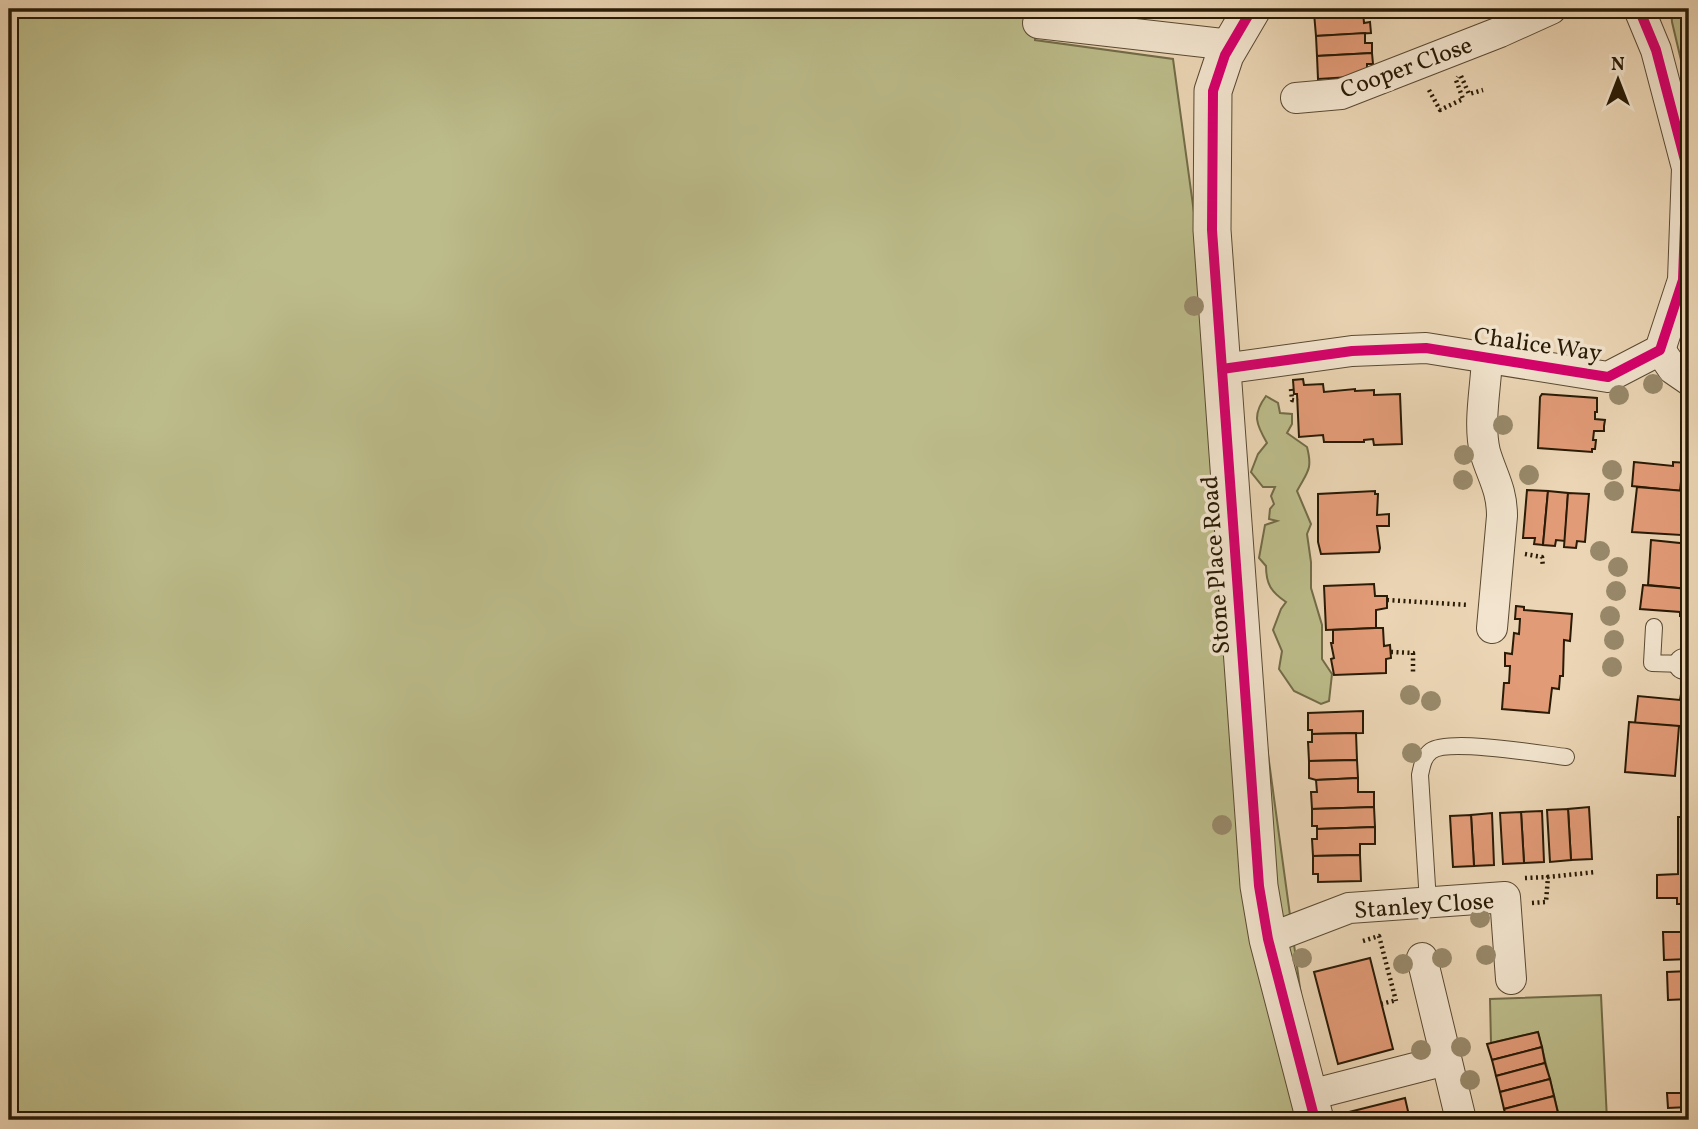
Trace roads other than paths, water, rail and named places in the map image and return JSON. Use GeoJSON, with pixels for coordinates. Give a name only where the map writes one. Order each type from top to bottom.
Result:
{"type":"FeatureCollection","features":[{"type":"Feature","properties":{"kind":"street","name":"Stone Place Road"},"geometry":{"type":"LineString","coordinates":[[1252,9],[1231,45],[1216,79],[1212,105],[1212,230],[1259,886],[1268,939],[1312,1108]]}},
{"type":"Feature","properties":{"kind":"street"},"geometry":{"type":"LineString","coordinates":[[1632,10],[1656,50],[1687,168],[1683,280],[1660,350],[1673,369],[1689,380]]}},
{"type":"Feature","properties":{"kind":"street","name":"Cooper Close"},"geometry":{"type":"LineString","coordinates":[[1296,98],[1341,94],[1500,32],[1560,13]]}},
{"type":"Feature","properties":{"kind":"street"},"geometry":{"type":"LineString","coordinates":[[1038,23],[1231,45]]}},
{"type":"Feature","properties":{"kind":"street","name":"Chalice Way"},"geometry":{"type":"LineString","coordinates":[[1222,369],[1352,351],[1426,348],[1608,377],[1660,350]]}},
{"type":"Feature","properties":{"kind":"street"},"geometry":{"type":"LineString","coordinates":[[1488,358],[1483,431],[1485,452],[1496,477],[1503,516],[1493,617]]}},
{"type":"Feature","properties":{"kind":"street","name":"Stanley Close"},"geometry":{"type":"LineString","coordinates":[[1268,939],[1349,908],[1505,897],[1511,979]]}},
{"type":"Feature","properties":{"kind":"street"},"geometry":{"type":"LineString","coordinates":[[1422,958],[1461,1120]]}},
{"type":"Feature","properties":{"kind":"street"},"geometry":{"type":"LineString","coordinates":[[1312,1108],[1446,1060]]}},
{"type":"Feature","properties":{"kind":"lane"},"geometry":{"type":"LineString","coordinates":[[1654,627],[1652,663],[1687,664]]}},
{"type":"Feature","properties":{"kind":"lane"},"geometry":{"type":"LineString","coordinates":[[1428,902],[1420,775],[1424,759],[1432,750],[1452,745],[1566,757]]}}]}
